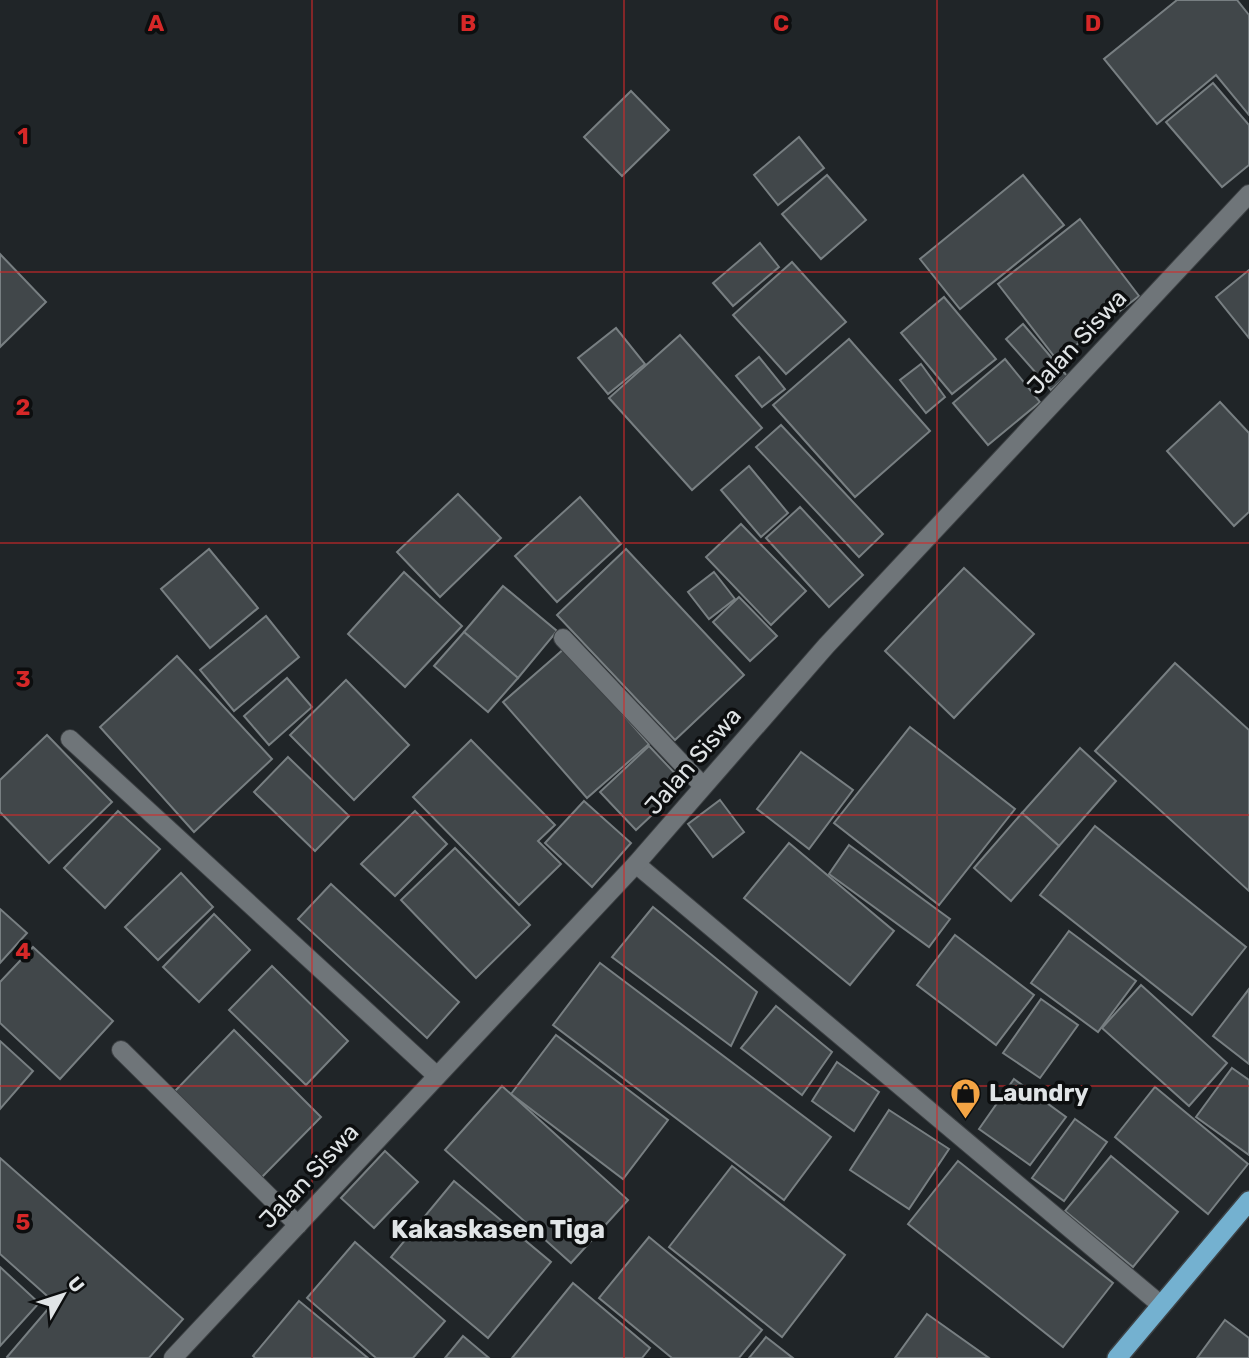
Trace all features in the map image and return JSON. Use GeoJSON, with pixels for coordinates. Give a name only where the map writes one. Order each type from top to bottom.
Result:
{"type":"FeatureCollection","features":[{"type":"Feature","properties":{"kind":"highway"},"geometry":{"type":"LineString","coordinates":[[1117,1358],[1249,1200]]}},
{"type":"Feature","properties":{"kind":"street","name":"Jalan Siswa"},"geometry":{"type":"LineString","coordinates":[[173,1358],[636,864],[826,646],[1249,194]]}},
{"type":"Feature","properties":{"kind":"street"},"geometry":{"type":"LineString","coordinates":[[563,638],[703,786]]}},
{"type":"Feature","properties":{"kind":"street"},"geometry":{"type":"LineString","coordinates":[[70,739],[437,1076]]}},
{"type":"Feature","properties":{"kind":"street"},"geometry":{"type":"LineString","coordinates":[[636,864],[1161,1305]]}},
{"type":"Feature","properties":{"kind":"street"},"geometry":{"type":"LineString","coordinates":[[121,1050],[298,1225]]}},
{"type":"Feature","properties":{"kind":"building"},"geometry":{"type":"Polygon","coordinates":[[[1177,0],[1237,0],[1249,15],[1249,115],[1216,75],[1157,124],[1104,59],[1177,0]]]}},
{"type":"Feature","properties":{"kind":"building"},"geometry":{"type":"Polygon","coordinates":[[[1213,83],[1249,125],[1249,165],[1222,187],[1166,122],[1213,83]]]}},
{"type":"Feature","properties":{"kind":"building"},"geometry":{"type":"Polygon","coordinates":[[[631,91],[669,130],[622,176],[584,137],[631,91]]]}},
{"type":"Feature","properties":{"kind":"building"},"geometry":{"type":"Polygon","coordinates":[[[799,137],[824,168],[778,205],[754,175],[799,137]]]}},
{"type":"Feature","properties":{"kind":"building"},"geometry":{"type":"Polygon","coordinates":[[[827,175],[866,220],[821,259],[782,214],[827,175]]]}},
{"type":"Feature","properties":{"kind":"building"},"geometry":{"type":"Polygon","coordinates":[[[1023,175],[1064,225],[960,309],[920,259],[1023,175]]]}},
{"type":"Feature","properties":{"kind":"building"},"geometry":{"type":"Polygon","coordinates":[[[1080,219],[1139,296],[1057,360],[998,284],[1080,219]]]}},
{"type":"Feature","properties":{"kind":"building"},"geometry":{"type":"Polygon","coordinates":[[[760,243],[779,267],[733,306],[713,283],[760,243]]]}},
{"type":"Feature","properties":{"kind":"building"},"geometry":{"type":"Polygon","coordinates":[[[0,254],[46,302],[0,347],[0,254]]]}},
{"type":"Feature","properties":{"kind":"building"},"geometry":{"type":"Polygon","coordinates":[[[792,262],[846,322],[786,374],[733,315],[792,262]]]}},
{"type":"Feature","properties":{"kind":"building"},"geometry":{"type":"Polygon","coordinates":[[[1249,270],[1249,338],[1216,297],[1249,270]]]}},
{"type":"Feature","properties":{"kind":"building"},"geometry":{"type":"Polygon","coordinates":[[[944,297],[996,359],[952,394],[901,333],[944,297]]]}},
{"type":"Feature","properties":{"kind":"building"},"geometry":{"type":"Polygon","coordinates":[[[1023,324],[1067,376],[1051,390],[1006,339],[1023,324]]]}},
{"type":"Feature","properties":{"kind":"building"},"geometry":{"type":"Polygon","coordinates":[[[616,328],[645,364],[608,394],[578,358],[616,328]]]}},
{"type":"Feature","properties":{"kind":"building"},"geometry":{"type":"Polygon","coordinates":[[[680,335],[762,428],[692,490],[609,398],[680,335]]]}},
{"type":"Feature","properties":{"kind":"building"},"geometry":{"type":"Polygon","coordinates":[[[849,339],[930,431],[855,497],[773,405],[849,339]]]}},
{"type":"Feature","properties":{"kind":"building"},"geometry":{"type":"Polygon","coordinates":[[[759,357],[785,389],[762,407],[736,376],[759,357]]]}},
{"type":"Feature","properties":{"kind":"building"},"geometry":{"type":"Polygon","coordinates":[[[1005,359],[1040,402],[988,445],[953,403],[1005,359]]]}},
{"type":"Feature","properties":{"kind":"building"},"geometry":{"type":"Polygon","coordinates":[[[921,364],[945,397],[926,413],[900,380],[921,364]]]}},
{"type":"Feature","properties":{"kind":"building"},"geometry":{"type":"Polygon","coordinates":[[[1220,402],[1249,433],[1249,512],[1234,526],[1167,451],[1220,402]]]}},
{"type":"Feature","properties":{"kind":"building"},"geometry":{"type":"Polygon","coordinates":[[[781,425],[883,534],[859,557],[756,447],[781,425]]]}},
{"type":"Feature","properties":{"kind":"building"},"geometry":{"type":"Polygon","coordinates":[[[749,466],[788,513],[761,537],[721,490],[749,466]]]}},
{"type":"Feature","properties":{"kind":"building"},"geometry":{"type":"Polygon","coordinates":[[[458,494],[501,538],[440,597],[397,552],[458,494]]]}},
{"type":"Feature","properties":{"kind":"building"},"geometry":{"type":"Polygon","coordinates":[[[580,497],[621,544],[557,602],[515,556],[580,497]]]}},
{"type":"Feature","properties":{"kind":"building"},"geometry":{"type":"Polygon","coordinates":[[[800,507],[863,575],[829,607],[766,538],[800,507]]]}},
{"type":"Feature","properties":{"kind":"building"},"geometry":{"type":"Polygon","coordinates":[[[741,524],[806,591],[771,625],[706,557],[741,524]]]}},
{"type":"Feature","properties":{"kind":"building"},"geometry":{"type":"Polygon","coordinates":[[[209,549],[258,608],[210,648],[161,589],[209,549]]]}},
{"type":"Feature","properties":{"kind":"building"},"geometry":{"type":"Polygon","coordinates":[[[626,549],[744,675],[675,740],[557,615],[626,549]]]}},
{"type":"Feature","properties":{"kind":"building"},"geometry":{"type":"Polygon","coordinates":[[[964,568],[1034,634],[954,718],[885,651],[964,568]]]}},
{"type":"Feature","properties":{"kind":"building"},"geometry":{"type":"Polygon","coordinates":[[[404,572],[462,626],[405,687],[348,634],[404,572]]]}},
{"type":"Feature","properties":{"kind":"building"},"geometry":{"type":"Polygon","coordinates":[[[714,572],[735,599],[709,619],[688,592],[714,572]]]}},
{"type":"Feature","properties":{"kind":"building"},"geometry":{"type":"Polygon","coordinates":[[[503,586],[557,631],[518,678],[464,632],[503,586]]]}},
{"type":"Feature","properties":{"kind":"building"},"geometry":{"type":"Polygon","coordinates":[[[739,597],[777,636],[750,661],[713,622],[739,597]]]}},
{"type":"Feature","properties":{"kind":"building"},"geometry":{"type":"Polygon","coordinates":[[[266,616],[299,657],[234,711],[200,670],[266,616]]]}},
{"type":"Feature","properties":{"kind":"building"},"geometry":{"type":"Polygon","coordinates":[[[464,632],[518,678],[488,712],[434,666],[464,632]]]}},
{"type":"Feature","properties":{"kind":"building"},"geometry":{"type":"Polygon","coordinates":[[[565,648],[649,744],[587,798],[503,702],[565,648]]]}},
{"type":"Feature","properties":{"kind":"building"},"geometry":{"type":"Polygon","coordinates":[[[177,656],[272,759],[194,832],[100,727],[177,656]]]}},
{"type":"Feature","properties":{"kind":"building"},"geometry":{"type":"Polygon","coordinates":[[[1175,663],[1249,730],[1249,891],[1095,751],[1175,663]]]}},
{"type":"Feature","properties":{"kind":"building"},"geometry":{"type":"Polygon","coordinates":[[[287,678],[312,707],[269,745],[244,716],[287,678]]]}},
{"type":"Feature","properties":{"kind":"building"},"geometry":{"type":"Polygon","coordinates":[[[346,680],[409,745],[354,800],[290,735],[346,680]]]}},
{"type":"Feature","properties":{"kind":"building"},"geometry":{"type":"Polygon","coordinates":[[[910,727],[1015,809],[939,905],[834,823],[910,727]]]}},
{"type":"Feature","properties":{"kind":"building"},"geometry":{"type":"Polygon","coordinates":[[[47,735],[112,802],[49,863],[0,812],[0,780],[47,735]]]}},
{"type":"Feature","properties":{"kind":"building"},"geometry":{"type":"Polygon","coordinates":[[[471,740],[555,825],[538,841],[561,864],[519,905],[413,797],[471,740]]]}},
{"type":"Feature","properties":{"kind":"building"},"geometry":{"type":"Polygon","coordinates":[[[649,746],[685,784],[636,830],[600,792],[649,746]]]}},
{"type":"Feature","properties":{"kind":"building"},"geometry":{"type":"Polygon","coordinates":[[[1080,748],[1116,781],[1059,846],[1022,813],[1080,748]]]}},
{"type":"Feature","properties":{"kind":"building"},"geometry":{"type":"Polygon","coordinates":[[[801,752],[853,790],[809,849],[757,809],[801,752]]]}},
{"type":"Feature","properties":{"kind":"building"},"geometry":{"type":"Polygon","coordinates":[[[288,757],[349,816],[315,851],[254,792],[288,757]]]}},
{"type":"Feature","properties":{"kind":"building"},"geometry":{"type":"Polygon","coordinates":[[[720,800],[744,832],[713,857],[688,824],[720,800]]]}},
{"type":"Feature","properties":{"kind":"building"},"geometry":{"type":"Polygon","coordinates":[[[584,801],[631,843],[592,887],[545,843],[584,801]]]}},
{"type":"Feature","properties":{"kind":"building"},"geometry":{"type":"Polygon","coordinates":[[[118,811],[160,849],[105,908],[64,868],[118,811]]]}},
{"type":"Feature","properties":{"kind":"building"},"geometry":{"type":"Polygon","coordinates":[[[415,811],[447,844],[395,896],[361,864],[415,811]]]}},
{"type":"Feature","properties":{"kind":"building"},"geometry":{"type":"Polygon","coordinates":[[[1022,813],[1059,846],[1011,901],[974,868],[1022,813]]]}},
{"type":"Feature","properties":{"kind":"building"},"geometry":{"type":"Polygon","coordinates":[[[1095,826],[1246,947],[1192,1015],[1040,895],[1095,826]]]}},
{"type":"Feature","properties":{"kind":"building"},"geometry":{"type":"Polygon","coordinates":[[[789,843],[894,931],[850,985],[744,898],[789,843]]]}},
{"type":"Feature","properties":{"kind":"building"},"geometry":{"type":"Polygon","coordinates":[[[849,845],[950,919],[929,947],[829,874],[849,845]]]}},
{"type":"Feature","properties":{"kind":"building"},"geometry":{"type":"Polygon","coordinates":[[[455,848],[530,925],[476,978],[401,900],[455,848]]]}},
{"type":"Feature","properties":{"kind":"building"},"geometry":{"type":"Polygon","coordinates":[[[181,873],[213,907],[158,960],[125,927],[181,873]]]}},
{"type":"Feature","properties":{"kind":"building"},"geometry":{"type":"Polygon","coordinates":[[[331,884],[459,1002],[427,1038],[298,919],[331,884]]]}},
{"type":"Feature","properties":{"kind":"building"},"geometry":{"type":"Polygon","coordinates":[[[653,907],[757,992],[731,1046],[612,957],[653,907]]]}},
{"type":"Feature","properties":{"kind":"building"},"geometry":{"type":"Polygon","coordinates":[[[0,909],[27,933],[0,963],[0,909]]]}},
{"type":"Feature","properties":{"kind":"building"},"geometry":{"type":"Polygon","coordinates":[[[214,914],[250,950],[199,1002],[163,967],[214,914]]]}},
{"type":"Feature","properties":{"kind":"building"},"geometry":{"type":"Polygon","coordinates":[[[1069,931],[1136,981],[1098,1032],[1031,983],[1069,931]]]}},
{"type":"Feature","properties":{"kind":"building"},"geometry":{"type":"Polygon","coordinates":[[[955,935],[1034,995],[996,1045],[917,985],[955,935]]]}},
{"type":"Feature","properties":{"kind":"building"},"geometry":{"type":"Polygon","coordinates":[[[33,947],[113,1021],[60,1079],[0,1023],[0,982],[33,947]]]}},
{"type":"Feature","properties":{"kind":"building"},"geometry":{"type":"Polygon","coordinates":[[[600,963],[831,1137],[784,1200],[553,1025],[600,963]]]}},
{"type":"Feature","properties":{"kind":"building"},"geometry":{"type":"Polygon","coordinates":[[[272,966],[348,1041],[306,1085],[229,1010],[272,966]]]}},
{"type":"Feature","properties":{"kind":"building"},"geometry":{"type":"Polygon","coordinates":[[[1141,985],[1227,1063],[1189,1106],[1102,1028],[1141,985]]]}},
{"type":"Feature","properties":{"kind":"building"},"geometry":{"type":"Polygon","coordinates":[[[1249,989],[1249,1064],[1213,1036],[1249,989]]]}},
{"type":"Feature","properties":{"kind":"building"},"geometry":{"type":"Polygon","coordinates":[[[1041,999],[1078,1025],[1040,1078],[1003,1053],[1041,999]]]}},
{"type":"Feature","properties":{"kind":"building"},"geometry":{"type":"Polygon","coordinates":[[[776,1006],[832,1052],[802,1095],[741,1048],[776,1006]]]}},
{"type":"Feature","properties":{"kind":"building"},"geometry":{"type":"Polygon","coordinates":[[[234,1030],[321,1117],[261,1178],[174,1092],[234,1030]]]}},
{"type":"Feature","properties":{"kind":"building"},"geometry":{"type":"Polygon","coordinates":[[[556,1035],[668,1120],[623,1179],[511,1094],[556,1035]]]}},
{"type":"Feature","properties":{"kind":"building"},"geometry":{"type":"Polygon","coordinates":[[[0,1041],[33,1071],[0,1109],[0,1041]]]}},
{"type":"Feature","properties":{"kind":"building"},"geometry":{"type":"Polygon","coordinates":[[[837,1062],[879,1092],[854,1131],[812,1101],[837,1062]]]}},
{"type":"Feature","properties":{"kind":"building"},"geometry":{"type":"Polygon","coordinates":[[[1232,1068],[1249,1080],[1249,1155],[1196,1117],[1232,1068]]]}},
{"type":"Feature","properties":{"kind":"building"},"geometry":{"type":"Polygon","coordinates":[[[1014,1079],[1066,1117],[1030,1165],[979,1129],[1014,1079]]]}},
{"type":"Feature","properties":{"kind":"building"},"geometry":{"type":"Polygon","coordinates":[[[502,1086],[628,1200],[571,1263],[445,1150],[502,1086]]]}},
{"type":"Feature","properties":{"kind":"building"},"geometry":{"type":"Polygon","coordinates":[[[1155,1087],[1248,1164],[1208,1214],[1115,1137],[1155,1087]]]}},
{"type":"Feature","properties":{"kind":"building"},"geometry":{"type":"Polygon","coordinates":[[[889,1110],[949,1149],[909,1209],[850,1170],[889,1110]]]}},
{"type":"Feature","properties":{"kind":"building"},"geometry":{"type":"Polygon","coordinates":[[[1075,1119],[1107,1142],[1064,1201],[1032,1178],[1075,1119]]]}},
{"type":"Feature","properties":{"kind":"building"},"geometry":{"type":"Polygon","coordinates":[[[385,1151],[418,1182],[374,1228],[341,1198],[385,1151]]]}},
{"type":"Feature","properties":{"kind":"building"},"geometry":{"type":"Polygon","coordinates":[[[1111,1156],[1178,1212],[1133,1267],[1065,1211],[1111,1156]]]}},
{"type":"Feature","properties":{"kind":"building"},"geometry":{"type":"Polygon","coordinates":[[[0,1158],[183,1319],[149,1358],[7,1357],[54,1302],[0,1254],[0,1158]]]}},
{"type":"Feature","properties":{"kind":"building"},"geometry":{"type":"Polygon","coordinates":[[[958,1161],[1113,1283],[1063,1347],[908,1224],[958,1161]]]}},
{"type":"Feature","properties":{"kind":"building"},"geometry":{"type":"Polygon","coordinates":[[[732,1166],[845,1255],[782,1337],[669,1247],[732,1166]]]}},
{"type":"Feature","properties":{"kind":"building"},"geometry":{"type":"Polygon","coordinates":[[[454,1181],[551,1262],[488,1338],[391,1257],[454,1181]]]}},
{"type":"Feature","properties":{"kind":"building"},"geometry":{"type":"Polygon","coordinates":[[[649,1237],[762,1330],[739,1358],[672,1358],[599,1298],[649,1237]]]}},
{"type":"Feature","properties":{"kind":"building"},"geometry":{"type":"Polygon","coordinates":[[[355,1242],[445,1321],[413,1358],[376,1358],[307,1298],[355,1242]]]}},
{"type":"Feature","properties":{"kind":"building"},"geometry":{"type":"Polygon","coordinates":[[[0,1267],[39,1303],[0,1346],[0,1267]]]}},
{"type":"Feature","properties":{"kind":"building"},"geometry":{"type":"Polygon","coordinates":[[[573,1283],[650,1348],[642,1358],[512,1358],[573,1283]]]}},
{"type":"Feature","properties":{"kind":"building"},"geometry":{"type":"Polygon","coordinates":[[[299,1301],[368,1358],[255,1358],[253,1356],[299,1301]]]}},
{"type":"Feature","properties":{"kind":"building"},"geometry":{"type":"Polygon","coordinates":[[[927,1314],[989,1358],[895,1358],[927,1314]]]}},
{"type":"Feature","properties":{"kind":"building"},"geometry":{"type":"Polygon","coordinates":[[[1225,1320],[1249,1338],[1249,1358],[1197,1358],[1225,1320]]]}},
{"type":"Feature","properties":{"kind":"building"},"geometry":{"type":"Polygon","coordinates":[[[463,1336],[489,1358],[445,1358],[463,1336]]]}},
{"type":"Feature","properties":{"kind":"building"},"geometry":{"type":"Polygon","coordinates":[[[766,1337],[793,1358],[749,1358],[766,1337]]]}},
{"type":"Feature","properties":{"kind":"place","name":"Laundry"},"geometry":{"type":"Point","coordinates":[966,1120]}},
{"type":"Feature","properties":{"kind":"district","name":"Kakaskasen Tiga"},"geometry":{"type":"Point","coordinates":[498,1229]}}]}
